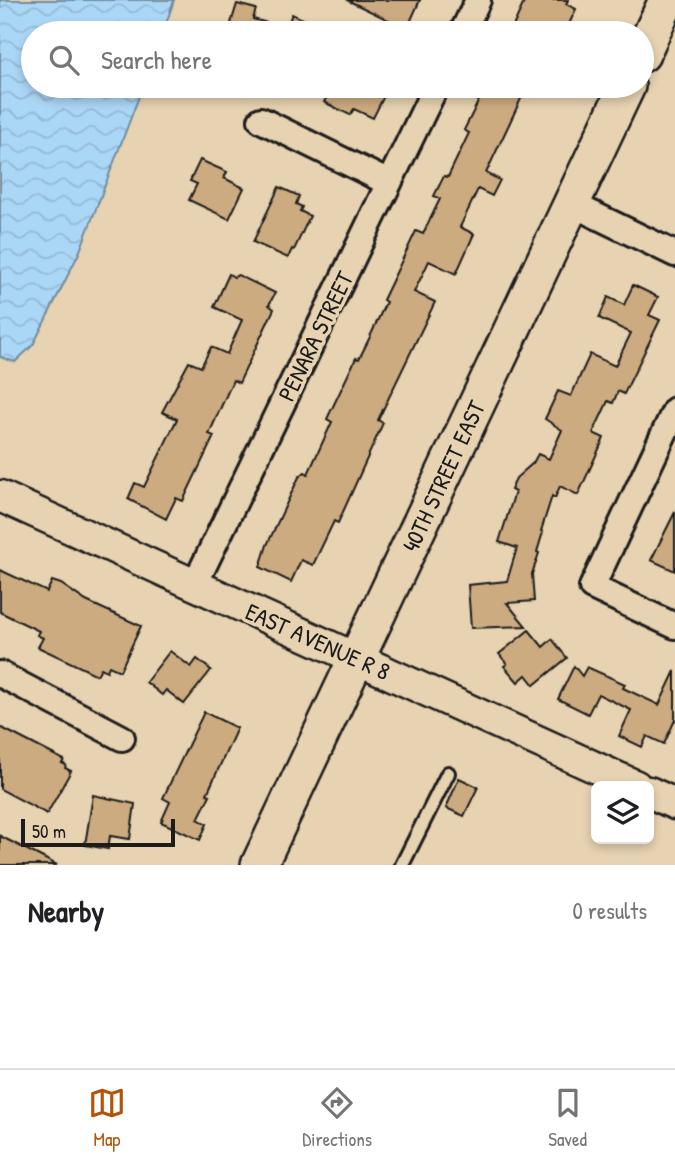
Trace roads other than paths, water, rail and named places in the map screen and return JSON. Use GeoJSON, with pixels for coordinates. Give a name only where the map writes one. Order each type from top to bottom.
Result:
{"type":"FeatureCollection","features":[{"type":"Feature","properties":{"kind":"main road"},"geometry":{"type":"LineString","coordinates":[[654,28],[667,0]]}},
{"type":"Feature","properties":{"kind":"main road","name":"40TH STREET EAST"},"geometry":{"type":"LineString","coordinates":[[259,865],[621,98]]}},
{"type":"Feature","properties":{"kind":"street"},"geometry":{"type":"LineString","coordinates":[[468,21],[478,0]]}},
{"type":"Feature","properties":{"kind":"street","name":"PENARA STREET"},"geometry":{"type":"LineString","coordinates":[[194,586],[430,98]]}},
{"type":"Feature","properties":{"kind":"street"},"geometry":{"type":"LineString","coordinates":[[261,120],[389,183]]}},
{"type":"Feature","properties":{"kind":"street"},"geometry":{"type":"LineString","coordinates":[[572,204],[675,254]]}},
{"type":"Feature","properties":{"kind":"street"},"geometry":{"type":"LineString","coordinates":[[675,410],[592,587],[675,626]]}},
{"type":"Feature","properties":{"kind":"street","name":"EAST AVENUE R 8"},"geometry":{"type":"LineString","coordinates":[[0,496],[625,781]]}},
{"type":"Feature","properties":{"kind":"street"},"geometry":{"type":"LineString","coordinates":[[0,674],[122,738]]}},
{"type":"Feature","properties":{"kind":"street"},"geometry":{"type":"LineString","coordinates":[[654,794],[675,804]]}},
{"type":"Feature","properties":{"kind":"lane"},"geometry":{"type":"LineString","coordinates":[[402,865],[449,773]]}},
{"type":"Feature","properties":{"kind":"water"},"geometry":{"type":"Polygon","coordinates":[[[0,0],[174,0],[167,21],[21,21],[21,98],[138,98],[79,253],[33,345],[15,362],[0,357],[0,0]]]}}]}
